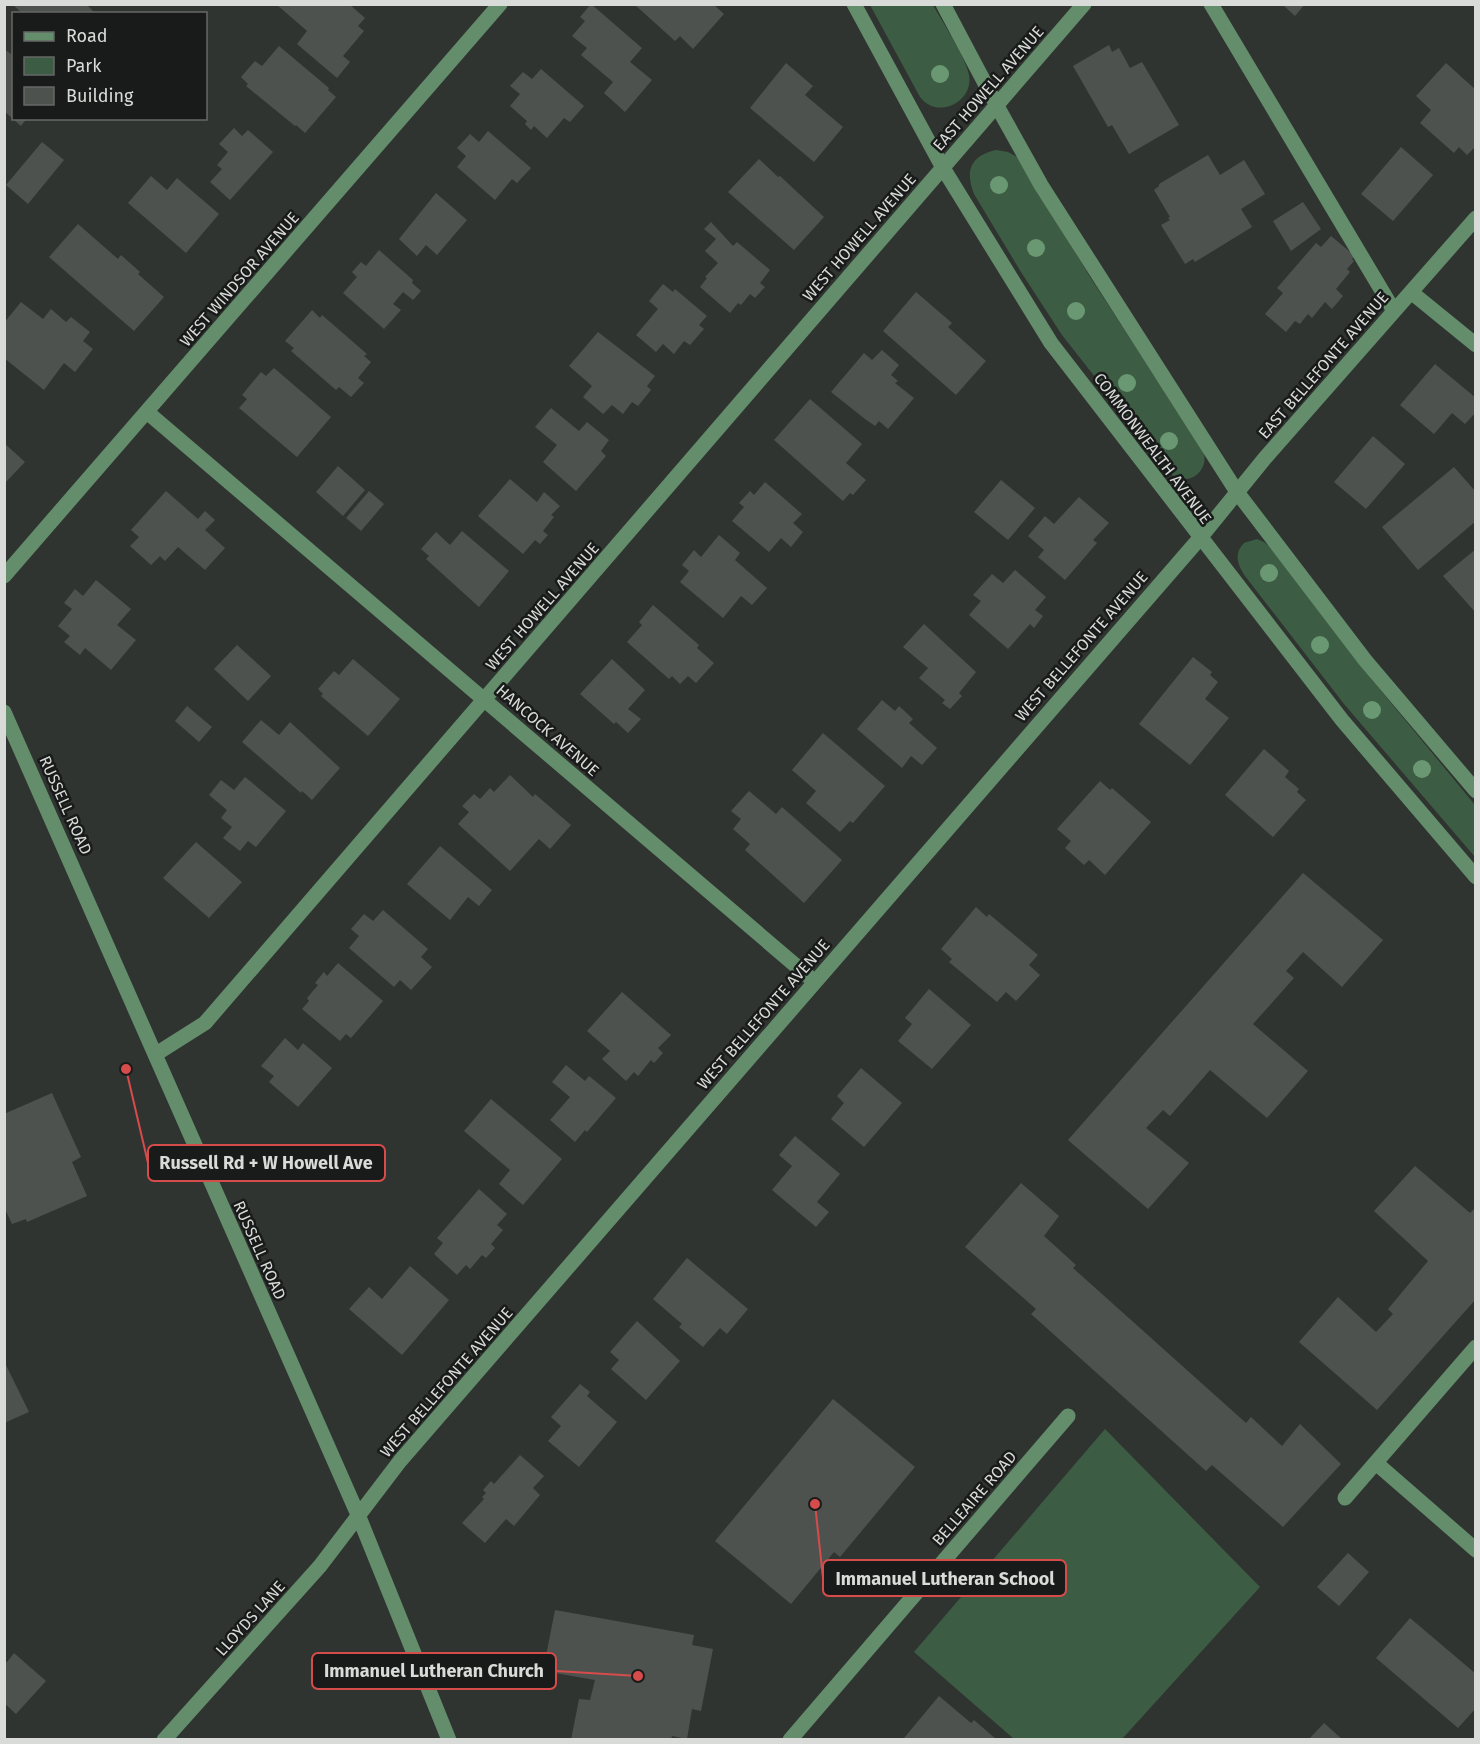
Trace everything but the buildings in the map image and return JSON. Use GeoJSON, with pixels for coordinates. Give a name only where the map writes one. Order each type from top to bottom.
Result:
{"type":"FeatureCollection","features":[{"type":"Feature","properties":{"kind":"street","name":"WEST WINDSOR AVENUE"},"geometry":{"type":"LineString","coordinates":[[4,576],[500,4]]}},
{"type":"Feature","properties":{"kind":"street","name":"COMMONWEALTH AVENUE"},"geometry":{"type":"LineString","coordinates":[[854,4],[943,168],[1051,343],[1342,720],[1476,877]]}},
{"type":"Feature","properties":{"kind":"street"},"geometry":{"type":"LineString","coordinates":[[943,4],[1041,185],[1237,492],[1365,660],[1476,791]]}},
{"type":"Feature","properties":{"kind":"street","name":"EAST HOWELL AVENUE"},"geometry":{"type":"LineString","coordinates":[[943,168],[1084,4]]}},
{"type":"Feature","properties":{"kind":"street"},"geometry":{"type":"LineString","coordinates":[[1211,4],[1394,311]]}},
{"type":"Feature","properties":{"kind":"street","name":"WEST HOWELL AVENUE"},"geometry":{"type":"LineString","coordinates":[[156,1053],[205,1023],[943,168]]}},
{"type":"Feature","properties":{"kind":"street","name":"EAST BELLEFONTE AVENUE"},"geometry":{"type":"LineString","coordinates":[[1200,538],[1237,492],[1476,218]]}},
{"type":"Feature","properties":{"kind":"street"},"geometry":{"type":"LineString","coordinates":[[1411,292],[1476,345]]}},
{"type":"Feature","properties":{"kind":"street","name":"HANCOCK AVENUE"},"geometry":{"type":"LineString","coordinates":[[147,412],[815,982]]}},
{"type":"Feature","properties":{"kind":"street","name":"WEST BELLEFONTE AVENUE"},"geometry":{"type":"LineString","coordinates":[[359,1517],[400,1461],[1200,538]]}},
{"type":"Feature","properties":{"kind":"street","name":"RUSSELL ROAD"},"geometry":{"type":"LineString","coordinates":[[4,712],[359,1517],[449,1740]]}},
{"type":"Feature","properties":{"kind":"street"},"geometry":{"type":"LineString","coordinates":[[1345,1498],[1476,1347]]}},
{"type":"Feature","properties":{"kind":"street","name":"BELLEAIRE ROAD"},"geometry":{"type":"LineString","coordinates":[[790,1740],[1068,1416]]}},
{"type":"Feature","properties":{"kind":"street"},"geometry":{"type":"LineString","coordinates":[[1376,1463],[1476,1550]]}},
{"type":"Feature","properties":{"kind":"street","name":"LLOYDS LANE"},"geometry":{"type":"LineString","coordinates":[[164,1740],[320,1566],[359,1517]]}},
{"type":"Feature","properties":{"kind":"green space"},"geometry":{"type":"Polygon","coordinates":[[[870,5],[933,5],[959,50],[969,75],[969,85],[960,100],[953,105],[936,107],[927,104],[920,97],[870,5]]]}},
{"type":"Feature","properties":{"kind":"green space"},"geometry":{"type":"Polygon","coordinates":[[[996,150],[1008,152],[1017,157],[1092,280],[1202,449],[1204,463],[1198,474],[1186,479],[1172,475],[1062,335],[1021,272],[971,186],[970,172],[975,160],[996,150]]]}},
{"type":"Feature","properties":{"kind":"green space"},"geometry":{"type":"Polygon","coordinates":[[[1257,539],[1269,546],[1373,681],[1475,805],[1475,857],[1344,704],[1245,576],[1239,564],[1239,551],[1244,543],[1257,539]]]}},
{"type":"Feature","properties":{"kind":"green space"},"geometry":{"type":"Polygon","coordinates":[[[1105,1429],[1260,1587],[1122,1739],[1014,1739],[914,1652],[1105,1429]]]}},
{"type":"Feature","properties":{"kind":"place","name":"Russell Rd + W Howell Ave"},"geometry":{"type":"Point","coordinates":[126,1069]}},
{"type":"Feature","properties":{"kind":"place","name":"Immanuel Lutheran School"},"geometry":{"type":"Point","coordinates":[815,1504]}},
{"type":"Feature","properties":{"kind":"place","name":"Immanuel Lutheran Church"},"geometry":{"type":"Point","coordinates":[638,1676]}}]}
